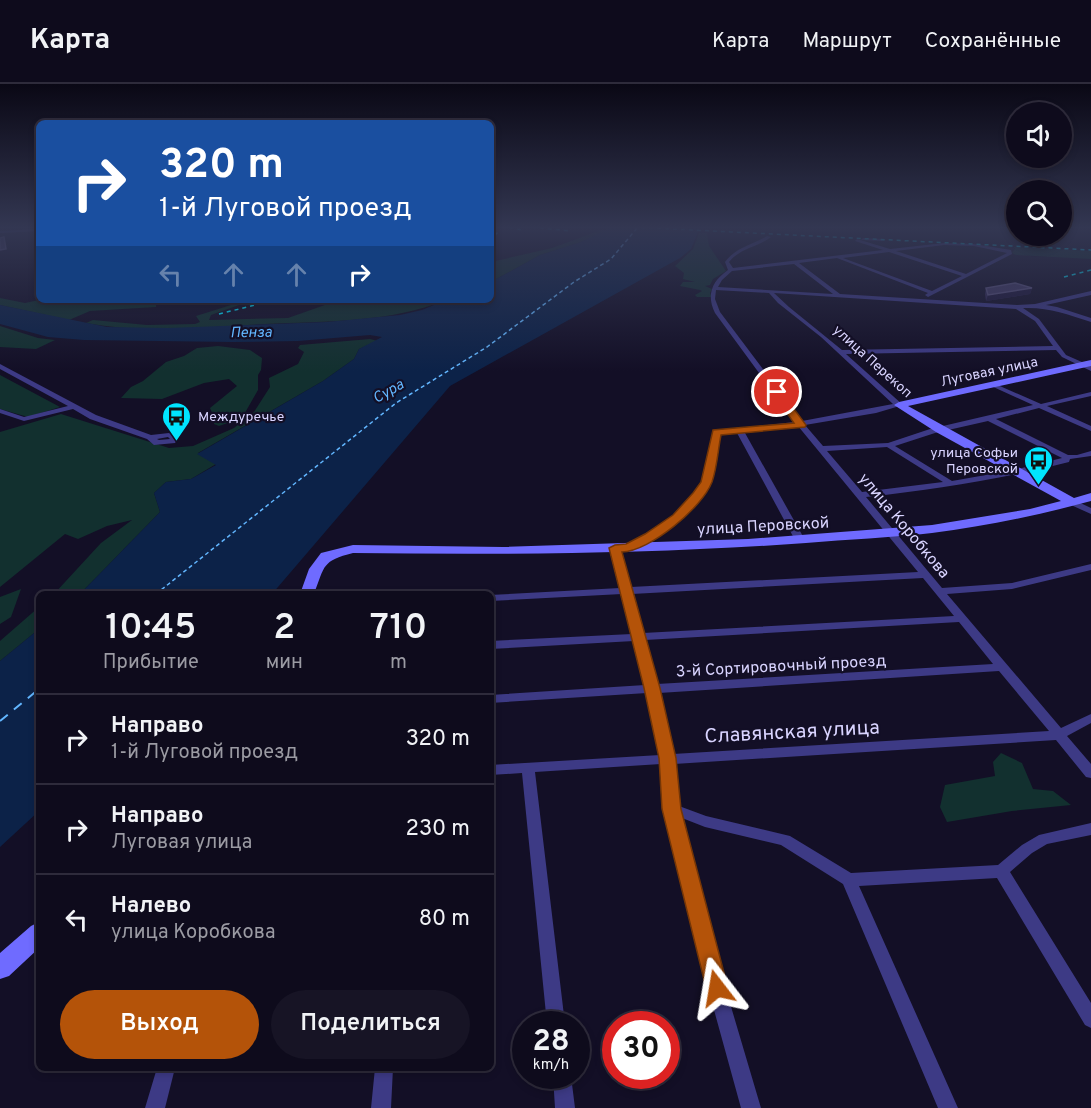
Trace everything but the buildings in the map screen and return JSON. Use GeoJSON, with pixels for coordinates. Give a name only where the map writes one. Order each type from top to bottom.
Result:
{"type":"FeatureCollection","features":[{"type":"Feature","properties":{"kind":"main road","name":"Луговая улица"},"geometry":{"type":"LineString","coordinates":[[899,405],[1091,363]]}},
{"type":"Feature","properties":{"kind":"main road","name":"улица Перекоп"},"geometry":{"type":"LineString","coordinates":[[899,405],[940,430],[1074,502]]}},
{"type":"Feature","properties":{"kind":"main road","name":"улица Перовской"},"geometry":{"type":"LineString","coordinates":[[308,591],[316,569],[326,556],[353,549],[503,551],[800,540],[983,522],[1091,497]]}},
{"type":"Feature","properties":{"kind":"main road"},"geometry":{"type":"LineString","coordinates":[[0,968],[36,936]]}},
{"type":"Feature","properties":{"kind":"street"},"geometry":{"type":"LineString","coordinates":[[724,275],[717,280],[715,288],[1017,307],[1035,306],[1055,308],[1091,320]]}},
{"type":"Feature","properties":{"kind":"street"},"geometry":{"type":"LineString","coordinates":[[812,275],[838,295]]}},
{"type":"Feature","properties":{"kind":"street"},"geometry":{"type":"LineString","coordinates":[[884,275],[933,293]]}},
{"type":"Feature","properties":{"kind":"street"},"geometry":{"type":"LineString","coordinates":[[926,301],[926,296],[966,276]]}},
{"type":"Feature","properties":{"kind":"street","name":"улица Коробкова"},"geometry":{"type":"LineString","coordinates":[[715,288],[713,304],[717,312],[801,425],[1091,773]]}},
{"type":"Feature","properties":{"kind":"street","name":"улица Перекоп"},"geometry":{"type":"LineString","coordinates":[[770,291],[780,303],[842,352],[882,392],[899,405]]}},
{"type":"Feature","properties":{"kind":"street"},"geometry":{"type":"LineString","coordinates":[[1035,306],[1091,293]]}},
{"type":"Feature","properties":{"kind":"street"},"geometry":{"type":"LineString","coordinates":[[1017,307],[1037,320],[1056,348],[1080,365],[1091,369]]}},
{"type":"Feature","properties":{"kind":"street"},"geometry":{"type":"LineString","coordinates":[[842,352],[1056,348]]}},
{"type":"Feature","properties":{"kind":"street"},"geometry":{"type":"LineString","coordinates":[[0,366],[93,417],[150,437],[157,443],[172,441]]}},
{"type":"Feature","properties":{"kind":"street"},"geometry":{"type":"LineString","coordinates":[[991,384],[1091,429]]}},
{"type":"Feature","properties":{"kind":"street"},"geometry":{"type":"LineString","coordinates":[[821,449],[889,445],[933,430],[1090,396]]}},
{"type":"Feature","properties":{"kind":"street","name":"Луговая улица"},"geometry":{"type":"LineString","coordinates":[[622,548],[678,518],[697,496],[706,482],[716,433],[801,425],[899,405]]}},
{"type":"Feature","properties":{"kind":"street"},"geometry":{"type":"LineString","coordinates":[[0,411],[24,419],[73,407]]}},
{"type":"Feature","properties":{"kind":"street"},"geometry":{"type":"LineString","coordinates":[[991,418],[1067,457],[1091,453]]}},
{"type":"Feature","properties":{"kind":"street"},"geometry":{"type":"LineString","coordinates":[[740,431],[800,540]]}},
{"type":"Feature","properties":{"kind":"street"},"geometry":{"type":"LineString","coordinates":[[889,445],[951,484]]}},
{"type":"Feature","properties":{"kind":"street"},"geometry":{"type":"LineString","coordinates":[[858,495],[1019,473],[1066,460],[1067,457]]}},
{"type":"Feature","properties":{"kind":"street","name":"улица Перекоп"},"geometry":{"type":"LineString","coordinates":[[1074,502],[1091,511]]}},
{"type":"Feature","properties":{"kind":"street"},"geometry":{"type":"LineString","coordinates":[[622,548],[626,590],[652,688],[667,758],[672,809],[723,1010],[751,1108]]}},
{"type":"Feature","properties":{"kind":"street"},"geometry":{"type":"LineString","coordinates":[[939,591],[1012,586],[1091,567]]}},
{"type":"Feature","properties":{"kind":"street"},"geometry":{"type":"LineString","coordinates":[[494,598],[926,575]]}},
{"type":"Feature","properties":{"kind":"street"},"geometry":{"type":"LineString","coordinates":[[494,645],[639,639],[961,619]]}},
{"type":"Feature","properties":{"kind":"street","name":"3-й Сортировочный проезд"},"geometry":{"type":"LineString","coordinates":[[494,699],[1001,667]]}},
{"type":"Feature","properties":{"kind":"street","name":"Славянская улица"},"geometry":{"type":"LineString","coordinates":[[494,770],[1058,735],[1091,718]]}},
{"type":"Feature","properties":{"kind":"street"},"geometry":{"type":"LineString","coordinates":[[528,767],[555,1011]]}},
{"type":"Feature","properties":{"kind":"street"},"geometry":{"type":"LineString","coordinates":[[672,809],[705,821],[785,840],[849,880],[948,1108]]}},
{"type":"Feature","properties":{"kind":"street"},"geometry":{"type":"LineString","coordinates":[[849,880],[1001,871],[1027,849],[1044,839],[1091,829]]}},
{"type":"Feature","properties":{"kind":"street"},"geometry":{"type":"LineString","coordinates":[[1001,871],[1091,1019]]}},
{"type":"Feature","properties":{"kind":"street"},"geometry":{"type":"LineString","coordinates":[[155,1108],[165,1071]]}},
{"type":"Feature","properties":{"kind":"street"},"geometry":{"type":"LineString","coordinates":[[381,1108],[384,1071]]}},
{"type":"Feature","properties":{"kind":"street"},"geometry":{"type":"LineString","coordinates":[[563,1089],[565,1108]]}},
{"type":"Feature","properties":{"kind":"green space"},"geometry":{"type":"Polygon","coordinates":[[[494,275],[504,275],[494,280],[494,275]]]}},
{"type":"Feature","properties":{"kind":"green space"},"geometry":{"type":"Polygon","coordinates":[[[684,275],[720,275],[713,279],[710,285],[705,286],[712,289],[710,293],[712,297],[697,297],[695,295],[702,291],[680,286],[683,282],[695,282],[683,279],[684,275]]]}},
{"type":"Feature","properties":{"kind":"green space"},"geometry":{"type":"Polygon","coordinates":[[[0,298],[25,303],[36,301],[36,303],[156,303],[156,307],[90,311],[69,320],[0,305],[0,298]]]}},
{"type":"Feature","properties":{"kind":"green space"},"geometry":{"type":"Polygon","coordinates":[[[237,303],[245,303],[211,315],[209,320],[288,318],[330,303],[438,303],[402,313],[357,320],[153,329],[86,323],[93,320],[147,325],[195,324],[200,322],[196,316],[237,303]]]}},
{"type":"Feature","properties":{"kind":"green space"},"geometry":{"type":"Polygon","coordinates":[[[0,326],[38,338],[55,340],[36,349],[0,347],[0,326]]]}},
{"type":"Feature","properties":{"kind":"green space"},"geometry":{"type":"Polygon","coordinates":[[[370,339],[378,341],[359,349],[354,359],[323,381],[198,453],[216,464],[191,479],[166,482],[154,493],[160,512],[83,591],[57,591],[101,543],[132,520],[107,526],[78,539],[65,534],[0,587],[0,432],[61,414],[169,448],[193,446],[234,428],[254,412],[270,387],[269,378],[298,364],[304,352],[298,348],[300,345],[370,339]]]}},
{"type":"Feature","properties":{"kind":"green space"},"geometry":{"type":"Polygon","coordinates":[[[218,346],[250,350],[262,358],[258,375],[258,390],[242,418],[219,426],[214,424],[210,408],[237,386],[229,379],[204,383],[162,399],[121,398],[131,387],[143,381],[166,362],[184,356],[197,348],[218,346]]]}},
{"type":"Feature","properties":{"kind":"green space"},"geometry":{"type":"Polygon","coordinates":[[[0,375],[60,407],[28,417],[0,409],[0,375]]]}},
{"type":"Feature","properties":{"kind":"green space"},"geometry":{"type":"Polygon","coordinates":[[[21,589],[11,617],[0,624],[0,597],[21,589]]]}},
{"type":"Feature","properties":{"kind":"green space"},"geometry":{"type":"Polygon","coordinates":[[[36,610],[36,631],[0,661],[0,641],[36,610]]]}},
{"type":"Feature","properties":{"kind":"green space"},"geometry":{"type":"Polygon","coordinates":[[[1001,753],[1022,763],[1033,789],[1053,791],[1071,805],[1012,811],[947,822],[940,807],[945,785],[995,776],[993,762],[1001,753]]]}},
{"type":"Feature","properties":{"kind":"water"},"geometry":{"type":"Polygon","coordinates":[[[504,275],[650,275],[450,386],[275,591],[83,591],[160,512],[154,493],[166,482],[191,479],[216,465],[197,454],[323,381],[354,359],[359,349],[382,337],[370,335],[298,341],[233,342],[84,340],[48,337],[0,324],[0,305],[107,327],[168,328],[327,322],[400,315],[439,303],[494,303],[494,280],[504,275]]]}},
{"type":"Feature","properties":{"kind":"water"},"geometry":{"type":"Polygon","coordinates":[[[36,631],[36,814],[0,847],[0,661],[36,631]]]}},
{"type":"Feature","properties":{"kind":"ferry route"},"geometry":{"type":"LineString","coordinates":[[160,591],[396,403],[487,347],[586,275]]}},
{"type":"Feature","properties":{"kind":"ferry route"},"geometry":{"type":"LineString","coordinates":[[0,721],[36,691]]}},
{"type":"Feature","properties":{"kind":"railway"},"geometry":{"type":"LineString","coordinates":[[1064,277],[1073,275]]}},
{"type":"Feature","properties":{"kind":"railway"},"geometry":{"type":"LineString","coordinates":[[219,314],[263,303]]}},
{"type":"Feature","properties":{"kind":"place","name":"Междуречье"},"geometry":{"type":"Point","coordinates":[177,442]}},
{"type":"Feature","properties":{"kind":"place","name":"улица Софьи Перовской"},"geometry":{"type":"Point","coordinates":[1039,486]}},
{"type":"Feature","properties":{"kind":"route"},"geometry":{"type":"LineString","coordinates":[[717,988],[672,809],[667,758],[652,688],[615,548],[629,548],[678,518],[706,482],[716,433],[801,425],[777,392]]}},
{"type":"Feature","properties":{"kind":"water label","name":"Пенза"},"geometry":{"type":"Point","coordinates":[251,332]}},
{"type":"Feature","properties":{"kind":"water label","name":"Сура"},"geometry":{"type":"Point","coordinates":[388,391]}}]}
